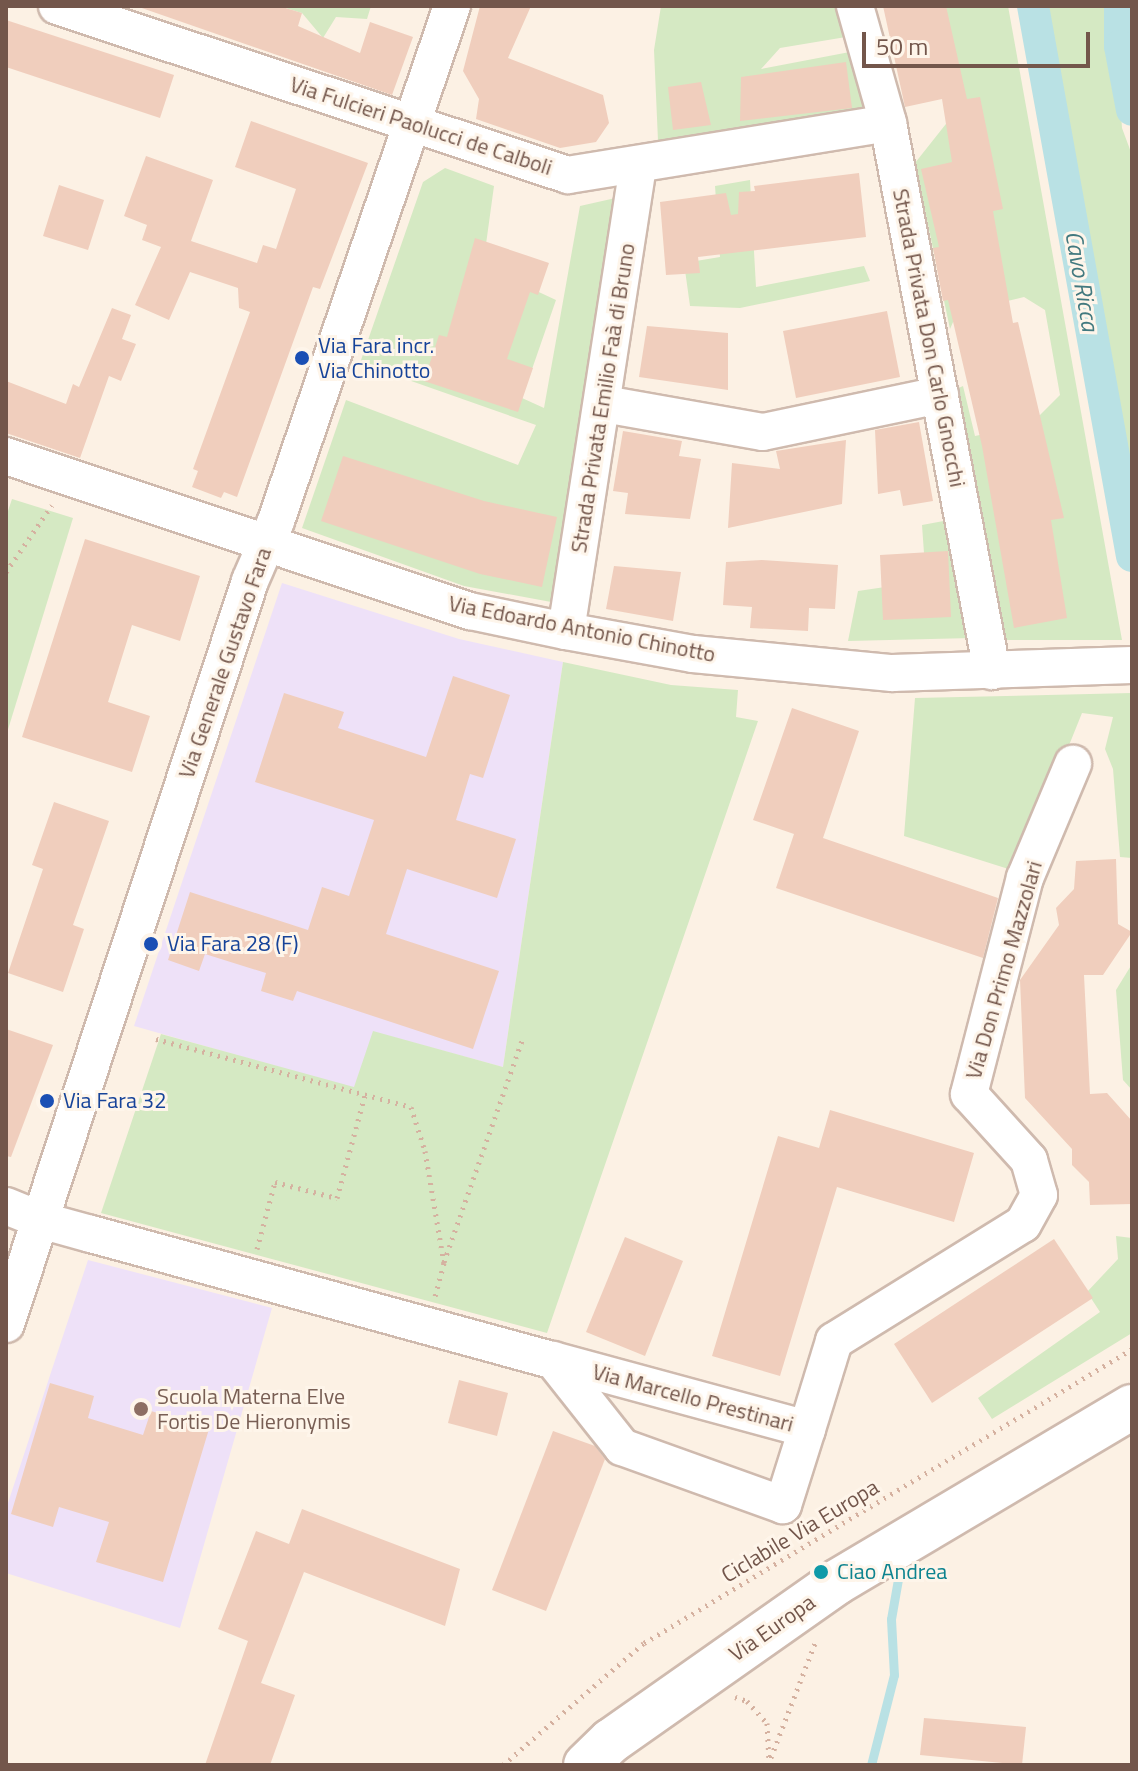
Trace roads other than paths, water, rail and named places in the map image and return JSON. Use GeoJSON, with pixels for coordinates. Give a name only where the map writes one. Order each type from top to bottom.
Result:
{"type":"FeatureCollection","features":[{"type":"Feature","properties":{"kind":"main road","name":"Via Europa"},"geometry":{"type":"LineString","coordinates":[[586,1765],[611,1741],[837,1582],[1132,1407]]}},
{"type":"Feature","properties":{"kind":"street","name":"Via Fulcieri Paolucci de Calboli"},"geometry":{"type":"LineString","coordinates":[[57,6],[568,175],[888,123]]}},
{"type":"Feature","properties":{"kind":"street","name":"Via Generale Gustavo Fara"},"geometry":{"type":"LineString","coordinates":[[6,1324],[266,544],[452,6]]}},
{"type":"Feature","properties":{"kind":"street","name":"Strada Privata Don Carlo Gnocchi"},"geometry":{"type":"LineString","coordinates":[[855,6],[888,123],[992,671]]}},
{"type":"Feature","properties":{"kind":"street","name":"Strada Privata Emilio Faà di Bruno"},"geometry":{"type":"LineString","coordinates":[[566,631],[604,404],[638,165]]}},
{"type":"Feature","properties":{"kind":"street"},"geometry":{"type":"LineString","coordinates":[[604,404],[763,432],[940,395]]}},
{"type":"Feature","properties":{"kind":"street","name":"Via Edoardo Antonio Chinotto"},"geometry":{"type":"LineString","coordinates":[[6,456],[470,611],[566,631],[787,665],[892,673],[1127,665]]}},
{"type":"Feature","properties":{"kind":"street","name":"Via Don Primo Mazzolari"},"geometry":{"type":"LineString","coordinates":[[807,1429],[834,1341],[1023,1224],[1039,1195],[1029,1160],[969,1094],[1025,878],[1073,764]]}},
{"type":"Feature","properties":{"kind":"street","name":"Via Marcello Prestinari"},"geometry":{"type":"LineString","coordinates":[[6,1206],[40,1220],[807,1429],[783,1505],[622,1447],[553,1360]]}},
{"type":"Feature","properties":{"kind":"waterway","name":"Cavo Ricca"},"geometry":{"type":"LineString","coordinates":[[1033,6],[1132,556]]}},
{"type":"Feature","properties":{"kind":"waterway"},"geometry":{"type":"LineString","coordinates":[[1120,6],[1120,46],[1132,110]]}},
{"type":"Feature","properties":{"kind":"waterway"},"geometry":{"type":"LineString","coordinates":[[871,1765],[894,1675],[891,1619],[898,1581]]}},
{"type":"Feature","properties":{"kind":"place","name":"Via Fara incr. Via Chinotto"},"geometry":{"type":"Point","coordinates":[302,358]}},
{"type":"Feature","properties":{"kind":"place","name":"Via Fara 28 (F)"},"geometry":{"type":"Point","coordinates":[151,944]}},
{"type":"Feature","properties":{"kind":"place","name":"Via Fara 32"},"geometry":{"type":"Point","coordinates":[47,1101]}},
{"type":"Feature","properties":{"kind":"place","name":"Scuola Materna Elve Fortis De Hieronymis"},"geometry":{"type":"Point","coordinates":[141,1409]}},
{"type":"Feature","properties":{"kind":"place","name":"Ciao Andrea"},"geometry":{"type":"Point","coordinates":[821,1572]}}]}
